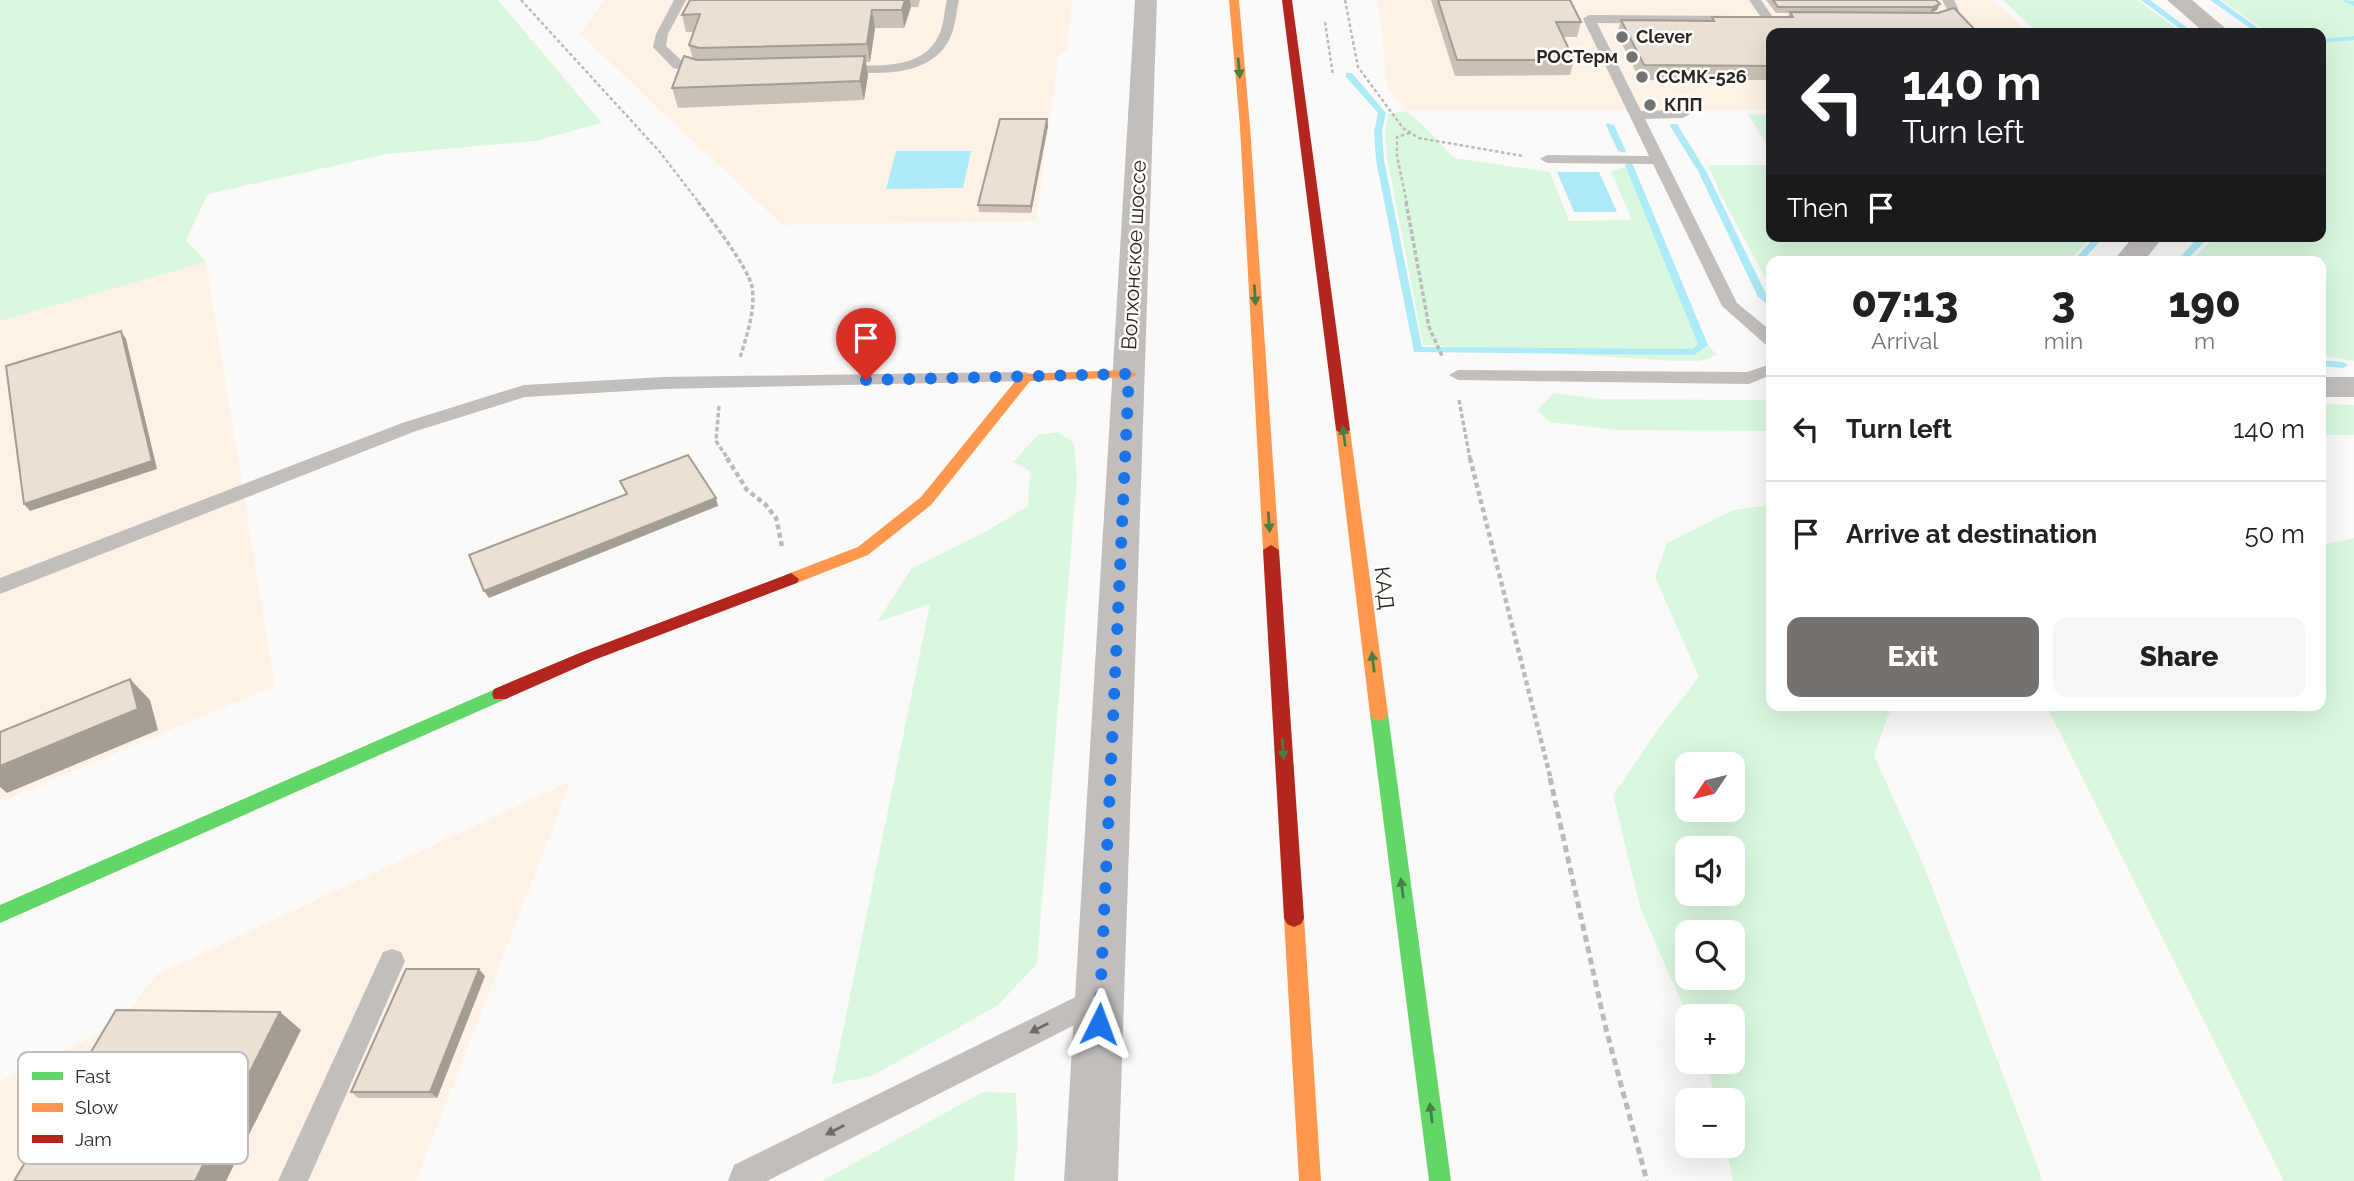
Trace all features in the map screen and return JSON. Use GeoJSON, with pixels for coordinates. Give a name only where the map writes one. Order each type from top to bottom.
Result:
{"type":"FeatureCollection","features":[{"type":"Feature","properties":{"kind":"main road"},"geometry":{"type":"LineString","coordinates":[[1234,0],[1245,127],[1310,1181]]}},
{"type":"Feature","properties":{"kind":"main road","name":"КАД"},"geometry":{"type":"LineString","coordinates":[[1287,0],[1440,1181]]}},
{"type":"Feature","properties":{"kind":"main road"},"geometry":{"type":"LineString","coordinates":[[0,914],[588,656],[723,602],[863,551],[926,501],[1026,377],[1129,374]]}},
{"type":"Feature","properties":{"kind":"street","name":"Волхонское шоссе"},"geometry":{"type":"LineString","coordinates":[[1091,1181],[1146,0]]}},
{"type":"Feature","properties":{"kind":"street"},"geometry":{"type":"LineString","coordinates":[[2178,0],[2213,28]]}},
{"type":"Feature","properties":{"kind":"street"},"geometry":{"type":"LineString","coordinates":[[2132,256],[2145,242]]}},
{"type":"Feature","properties":{"kind":"street"},"geometry":{"type":"LineString","coordinates":[[2326,387],[2354,387]]}},
{"type":"Feature","properties":{"kind":"lane"},"geometry":{"type":"LineString","coordinates":[[680,0],[662,34],[659,47],[678,65],[702,72],[716,72]]}},
{"type":"Feature","properties":{"kind":"lane"},"geometry":{"type":"LineString","coordinates":[[826,69],[909,68],[922,62],[943,38],[953,0]]}},
{"type":"Feature","properties":{"kind":"lane"},"geometry":{"type":"LineString","coordinates":[[1755,0],[1775,20],[1589,19],[1730,306],[1766,336]]}},
{"type":"Feature","properties":{"kind":"lane"},"geometry":{"type":"LineString","coordinates":[[1918,20],[1946,16],[1953,10],[1948,0]]}},
{"type":"Feature","properties":{"kind":"lane"},"geometry":{"type":"LineString","coordinates":[[1634,115],[1683,114]]}},
{"type":"Feature","properties":{"kind":"lane"},"geometry":{"type":"LineString","coordinates":[[1547,159],[1657,160]]}},
{"type":"Feature","properties":{"kind":"lane"},"geometry":{"type":"LineString","coordinates":[[1458,375],[1749,378],[1766,371]]}},
{"type":"Feature","properties":{"kind":"lane"},"geometry":{"type":"LineString","coordinates":[[0,586],[409,427],[524,391],[663,383],[1026,377]]}},
{"type":"Feature","properties":{"kind":"lane"},"geometry":{"type":"LineString","coordinates":[[293,1181],[392,961]]}},
{"type":"Feature","properties":{"kind":"lane"},"geometry":{"type":"LineString","coordinates":[[741,1179],[1100,998]]}},
{"type":"Feature","properties":{"kind":"path"},"geometry":{"type":"LineString","coordinates":[[521,0],[659,151],[721,232],[752,286],[750,322],[724,383],[716,441],[747,490],[765,504],[776,518],[783,550],[803,574]]}},
{"type":"Feature","properties":{"kind":"path"},"geometry":{"type":"LineString","coordinates":[[1345,0],[1358,67],[1403,128],[1419,138],[1547,159]]}},
{"type":"Feature","properties":{"kind":"path"},"geometry":{"type":"LineString","coordinates":[[1323,12],[1333,75]]}},
{"type":"Feature","properties":{"kind":"path"},"geometry":{"type":"LineString","coordinates":[[1410,133],[1398,137],[1396,144],[1429,324],[1438,351],[1458,375],[1462,390],[1459,408],[1465,439],[1558,808],[1606,1029],[1647,1181]]}},
{"type":"Feature","properties":{"kind":"shaded area"},"geometry":{"type":"Polygon","coordinates":[[[604,0],[1072,0],[1067,50],[1059,53],[1036,221],[782,225],[580,34],[604,0]]]}},
{"type":"Feature","properties":{"kind":"shaded area"},"geometry":{"type":"Polygon","coordinates":[[[1378,0],[1993,0],[2023,28],[1766,28],[1766,110],[1406,111],[1387,88],[1378,0]]]}},
{"type":"Feature","properties":{"kind":"shaded area"},"geometry":{"type":"Polygon","coordinates":[[[206,262],[275,686],[0,802],[0,321],[206,262]]]}},
{"type":"Feature","properties":{"kind":"shaded area"},"geometry":{"type":"Polygon","coordinates":[[[571,781],[416,1181],[0,1181],[0,1081],[18,1072],[18,1164],[248,1164],[248,1052],[61,1052],[117,1025],[156,975],[571,781]]]}},
{"type":"Feature","properties":{"kind":"green space"},"geometry":{"type":"Polygon","coordinates":[[[0,0],[498,0],[602,123],[535,141],[387,154],[208,194],[186,240],[206,262],[0,321],[0,0]]]}},
{"type":"Feature","properties":{"kind":"green space"},"geometry":{"type":"Polygon","coordinates":[[[2003,0],[2137,0],[2176,28],[2033,28],[2003,0]]]}},
{"type":"Feature","properties":{"kind":"green space"},"geometry":{"type":"Polygon","coordinates":[[[2221,0],[2354,0],[2354,361],[2326,356],[2326,256],[2195,256],[2210,242],[2326,242],[2326,28],[2261,28],[2221,0]]]}},
{"type":"Feature","properties":{"kind":"green space"},"geometry":{"type":"Polygon","coordinates":[[[1406,111],[1454,158],[1550,172],[1569,221],[1632,220],[1611,172],[1626,166],[1708,345],[1717,355],[1700,361],[1676,361],[1423,345],[1387,157],[1385,134],[1388,114],[1406,111]]]}},
{"type":"Feature","properties":{"kind":"green space"},"geometry":{"type":"Polygon","coordinates":[[[1747,114],[1766,115],[1766,144],[1747,114]]]}},
{"type":"Feature","properties":{"kind":"green space"},"geometry":{"type":"Polygon","coordinates":[[[1708,165],[1766,165],[1766,242],[2087,242],[2074,256],[1766,256],[1766,280],[1708,165]]]}},
{"type":"Feature","properties":{"kind":"green space"},"geometry":{"type":"Polygon","coordinates":[[[1554,393],[1600,399],[1766,400],[1766,431],[1617,430],[1550,422],[1537,410],[1554,393]]]}},
{"type":"Feature","properties":{"kind":"green space"},"geometry":{"type":"Polygon","coordinates":[[[2326,404],[2354,405],[2354,435],[2326,435],[2326,404]]]}},
{"type":"Feature","properties":{"kind":"green space"},"geometry":{"type":"Polygon","coordinates":[[[1058,432],[1074,443],[1077,477],[1037,964],[997,1006],[872,1076],[832,1084],[930,604],[877,622],[912,568],[987,531],[1028,506],[1030,471],[1013,462],[1038,435],[1058,432]]]}},
{"type":"Feature","properties":{"kind":"green space"},"geometry":{"type":"Polygon","coordinates":[[[1766,506],[1766,711],[1890,711],[1874,755],[1926,871],[2043,1181],[1733,1181],[1728,1158],[1745,1158],[1745,1088],[1712,1088],[1709,1074],[1745,1074],[1745,1004],[1682,1004],[1676,990],[1745,990],[1745,920],[1675,920],[1675,987],[1641,910],[1613,795],[1659,728],[1699,677],[1655,577],[1667,543],[1733,510],[1766,506]]]}},
{"type":"Feature","properties":{"kind":"green space"},"geometry":{"type":"Polygon","coordinates":[[[2354,538],[2354,1181],[2284,1181],[2049,711],[2326,711],[2326,544],[2354,538]]]}},
{"type":"Feature","properties":{"kind":"green space"},"geometry":{"type":"Polygon","coordinates":[[[983,1092],[1016,1093],[1018,1139],[1014,1181],[822,1181],[983,1092]]]}},
{"type":"Feature","properties":{"kind":"water"},"geometry":{"type":"Polygon","coordinates":[[[896,151],[971,151],[963,188],[886,189],[896,151]]]}},
{"type":"Feature","properties":{"kind":"water"},"geometry":{"type":"Polygon","coordinates":[[[1557,172],[1599,172],[1617,212],[1574,212],[1557,172]]]}},
{"type":"Feature","properties":{"kind":"building"},"geometry":{"type":"Polygon","coordinates":[[[690,0],[905,0],[902,10],[872,10],[867,44],[699,48],[689,45],[700,14],[682,15],[690,0]]]}},
{"type":"Feature","properties":{"kind":"building"},"geometry":{"type":"Polygon","coordinates":[[[1438,0],[1570,0],[1581,22],[1556,22],[1574,60],[1457,60],[1438,0]]]}},
{"type":"Feature","properties":{"kind":"building"},"geometry":{"type":"Polygon","coordinates":[[[1773,0],[1936,0],[1940,4],[1933,7],[1778,7],[1773,0]]]}},
{"type":"Feature","properties":{"kind":"building"},"geometry":{"type":"Polygon","coordinates":[[[1954,8],[1973,28],[1766,28],[1766,66],[1644,65],[1621,20],[1714,21],[1712,17],[1793,17],[1790,12],[1938,13],[1954,8]]]}},
{"type":"Feature","properties":{"kind":"building"},"geometry":{"type":"Polygon","coordinates":[[[684,56],[697,60],[865,56],[860,81],[672,88],[684,56]]]}},
{"type":"Feature","properties":{"kind":"building"},"geometry":{"type":"Polygon","coordinates":[[[1000,119],[1047,119],[1031,206],[978,205],[1000,119]]]}},
{"type":"Feature","properties":{"kind":"building"},"geometry":{"type":"Polygon","coordinates":[[[121,331],[152,461],[24,504],[6,366],[121,331]]]}},
{"type":"Feature","properties":{"kind":"building"},"geometry":{"type":"Polygon","coordinates":[[[688,455],[716,498],[484,591],[469,555],[627,494],[620,481],[688,455]]]}},
{"type":"Feature","properties":{"kind":"building"},"geometry":{"type":"Polygon","coordinates":[[[130,679],[138,709],[0,766],[0,732],[130,679]]]}},
{"type":"Feature","properties":{"kind":"building"},"geometry":{"type":"Polygon","coordinates":[[[406,969],[479,969],[430,1092],[351,1092],[406,969]]]}},
{"type":"Feature","properties":{"kind":"building"},"geometry":{"type":"Polygon","coordinates":[[[116,1010],[280,1012],[248,1076],[248,1052],[91,1052],[116,1010]]]}},
{"type":"Feature","properties":{"kind":"building"},"geometry":{"type":"Polygon","coordinates":[[[24,1164],[204,1164],[195,1181],[14,1181],[24,1164]]]}},
{"type":"Feature","properties":{"kind":"waterway"},"geometry":{"type":"LineString","coordinates":[[2145,0],[2183,28]]}},
{"type":"Feature","properties":{"kind":"waterway"},"geometry":{"type":"LineString","coordinates":[[2214,0],[2254,28]]}},
{"type":"Feature","properties":{"kind":"waterway"},"geometry":{"type":"LineString","coordinates":[[2346,0],[2354,4]]}},
{"type":"Feature","properties":{"kind":"waterway"},"geometry":{"type":"LineString","coordinates":[[2326,40],[2354,38]]}},
{"type":"Feature","properties":{"kind":"waterway"},"geometry":{"type":"LineString","coordinates":[[1349,75],[1382,113],[1378,132],[1380,160],[1418,350],[1694,352],[1703,345],[1629,165]]}},
{"type":"Feature","properties":{"kind":"waterway"},"geometry":{"type":"LineString","coordinates":[[1610,125],[1622,151]]}},
{"type":"Feature","properties":{"kind":"waterway"},"geometry":{"type":"LineString","coordinates":[[1674,126],[1702,171],[1766,300]]}},
{"type":"Feature","properties":{"kind":"waterway"},"geometry":{"type":"LineString","coordinates":[[2082,256],[2095,242]]}},
{"type":"Feature","properties":{"kind":"waterway"},"geometry":{"type":"LineString","coordinates":[[2185,256],[2200,242]]}},
{"type":"Feature","properties":{"kind":"waterway"},"geometry":{"type":"LineString","coordinates":[[2326,364],[2343,365]]}},
{"type":"Feature","properties":{"kind":"traffic: fast"},"geometry":{"type":"LineString","coordinates":[[0,914],[500,694]]}},
{"type":"Feature","properties":{"kind":"traffic: fast"},"geometry":{"type":"LineString","coordinates":[[1379,714],[1440,1181]]}},
{"type":"Feature","properties":{"kind":"traffic: slow"},"geometry":{"type":"LineString","coordinates":[[1234,0],[1245,127],[1271,550]]}},
{"type":"Feature","properties":{"kind":"traffic: slow"},"geometry":{"type":"LineString","coordinates":[[791,579],[863,551],[926,501],[1026,377],[1129,374]]}},
{"type":"Feature","properties":{"kind":"traffic: slow"},"geometry":{"type":"LineString","coordinates":[[1343,430],[1379,714]]}},
{"type":"Feature","properties":{"kind":"traffic: slow"},"geometry":{"type":"LineString","coordinates":[[1294,918],[1310,1181]]}},
{"type":"Feature","properties":{"kind":"traffic: jam"},"geometry":{"type":"LineString","coordinates":[[1287,0],[1343,430]]}},
{"type":"Feature","properties":{"kind":"traffic: jam"},"geometry":{"type":"LineString","coordinates":[[1271,550],[1294,918]]}},
{"type":"Feature","properties":{"kind":"traffic: jam"},"geometry":{"type":"LineString","coordinates":[[500,694],[588,656],[791,579]]}},
{"type":"Feature","properties":{"kind":"place","name":"Clever"},"geometry":{"type":"Point","coordinates":[1622,37]}},
{"type":"Feature","properties":{"kind":"place","name":"РОСТерм"},"geometry":{"type":"Point","coordinates":[1632,57]}},
{"type":"Feature","properties":{"kind":"place","name":"ССМК-526"},"geometry":{"type":"Point","coordinates":[1642,77]}},
{"type":"Feature","properties":{"kind":"place","name":"КПП"},"geometry":{"type":"Point","coordinates":[1650,105]}},
{"type":"Feature","properties":{"kind":"route"},"geometry":{"type":"LineString","coordinates":[[866,380],[1129,374],[1099,1024]]}}]}
